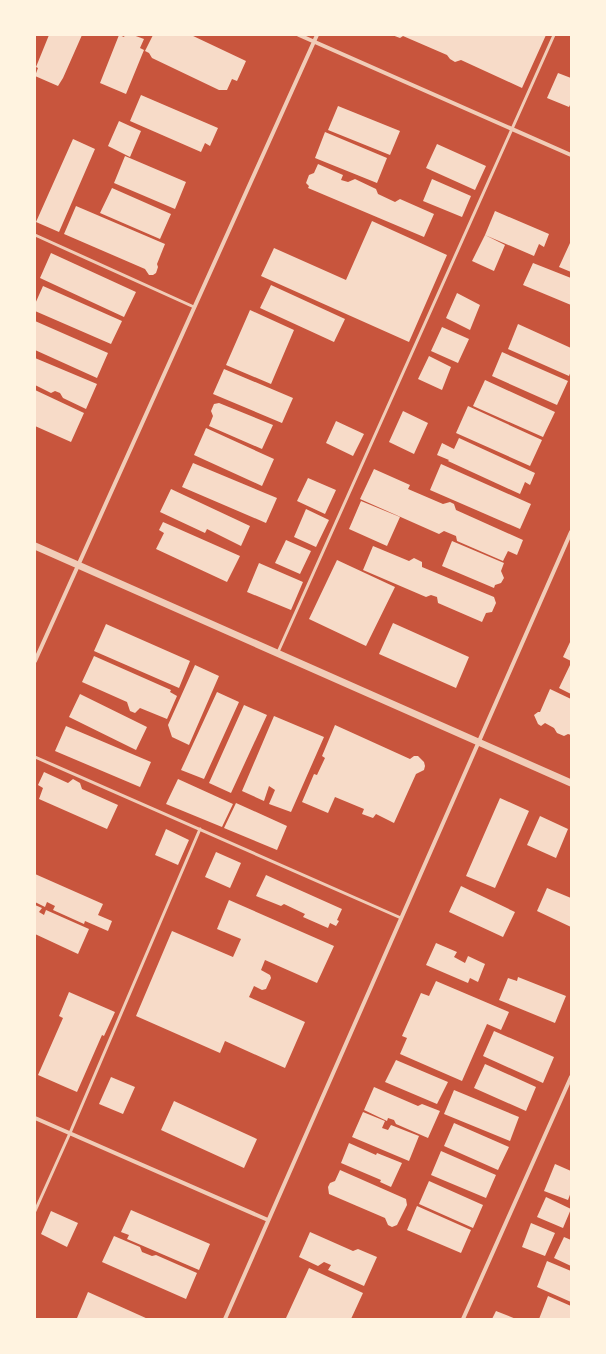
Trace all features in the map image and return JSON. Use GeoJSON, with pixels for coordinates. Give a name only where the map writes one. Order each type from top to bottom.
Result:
{"type":"FeatureCollection","features":[{"type":"Feature","properties":{"kind":"street"},"geometry":{"type":"LineString","coordinates":[[299,35],[571,155]]}},
{"type":"Feature","properties":{"kind":"street"},"geometry":{"type":"LineString","coordinates":[[35,661],[317,35]]}},
{"type":"Feature","properties":{"kind":"street"},"geometry":{"type":"LineString","coordinates":[[225,1319],[571,532]]}},
{"type":"Feature","properties":{"kind":"street"},"geometry":{"type":"LineString","coordinates":[[35,546],[571,783]]}},
{"type":"Feature","properties":{"kind":"street"},"geometry":{"type":"LineString","coordinates":[[464,1319],[571,1076]]}},
{"type":"Feature","properties":{"kind":"street"},"geometry":{"type":"LineString","coordinates":[[35,1118],[268,1220]]}},
{"type":"Feature","properties":{"kind":"lane"},"geometry":{"type":"LineString","coordinates":[[277,654],[554,35]]}},
{"type":"Feature","properties":{"kind":"lane"},"geometry":{"type":"LineString","coordinates":[[35,236],[194,307]]}},
{"type":"Feature","properties":{"kind":"lane"},"geometry":{"type":"LineString","coordinates":[[35,757],[401,918]]}},
{"type":"Feature","properties":{"kind":"lane"},"geometry":{"type":"LineString","coordinates":[[35,1211],[70,1133],[200,829]]}},
{"type":"Feature","properties":{"kind":"building"},"geometry":{"type":"Polygon","coordinates":[[[49,35],[82,35],[58,86],[35,76],[38,68],[36,67],[49,35]]]}},
{"type":"Feature","properties":{"kind":"building"},"geometry":{"type":"Polygon","coordinates":[[[119,35],[124,37],[125,35],[133,35],[144,39],[140,48],[144,50],[126,94],[100,83],[119,35]]]}},
{"type":"Feature","properties":{"kind":"building"},"geometry":{"type":"Polygon","coordinates":[[[153,35],[191,35],[246,61],[237,81],[232,79],[227,90],[219,90],[152,58],[149,53],[145,51],[153,35]]]}},
{"type":"Feature","properties":{"kind":"building"},"geometry":{"type":"Polygon","coordinates":[[[392,35],[546,35],[522,88],[461,60],[455,62],[447,55],[403,36],[400,38],[392,35]]]}},
{"type":"Feature","properties":{"kind":"building"},"geometry":{"type":"Polygon","coordinates":[[[558,73],[571,78],[571,103],[569,107],[547,98],[558,73]]]}},
{"type":"Feature","properties":{"kind":"building"},"geometry":{"type":"Polygon","coordinates":[[[141,95],[218,128],[210,146],[205,143],[201,152],[130,121],[141,95]]]}},
{"type":"Feature","properties":{"kind":"building"},"geometry":{"type":"Polygon","coordinates":[[[338,106],[400,131],[390,155],[328,130],[338,106]]]}},
{"type":"Feature","properties":{"kind":"building"},"geometry":{"type":"Polygon","coordinates":[[[119,121],[141,131],[130,157],[108,146],[119,121]]]}},
{"type":"Feature","properties":{"kind":"building"},"geometry":{"type":"Polygon","coordinates":[[[325,132],[387,158],[377,183],[315,158],[325,132]]]}},
{"type":"Feature","properties":{"kind":"building"},"geometry":{"type":"Polygon","coordinates":[[[73,139],[95,149],[59,232],[36,222],[73,139]]]}},
{"type":"Feature","properties":{"kind":"building"},"geometry":{"type":"Polygon","coordinates":[[[437,144],[486,166],[475,190],[426,168],[437,144]]]}},
{"type":"Feature","properties":{"kind":"building"},"geometry":{"type":"Polygon","coordinates":[[[125,156],[186,182],[175,209],[114,183],[125,156]]]}},
{"type":"Feature","properties":{"kind":"building"},"geometry":{"type":"Polygon","coordinates":[[[318,164],[343,175],[341,180],[348,182],[355,179],[376,189],[378,194],[395,202],[400,199],[434,214],[424,237],[308,188],[309,186],[306,183],[309,175],[314,173],[318,164]]]}},
{"type":"Feature","properties":{"kind":"building"},"geometry":{"type":"Polygon","coordinates":[[[432,179],[471,196],[462,217],[423,201],[432,179]]]}},
{"type":"Feature","properties":{"kind":"building"},"geometry":{"type":"Polygon","coordinates":[[[112,188],[171,214],[160,239],[100,213],[112,188]]]}},
{"type":"Feature","properties":{"kind":"building"},"geometry":{"type":"Polygon","coordinates":[[[76,206],[165,244],[157,264],[158,267],[156,273],[149,275],[145,269],[64,234],[76,206]]]}},
{"type":"Feature","properties":{"kind":"building"},"geometry":{"type":"Polygon","coordinates":[[[495,211],[549,234],[544,247],[539,244],[534,256],[485,235],[495,211]]]}},
{"type":"Feature","properties":{"kind":"building"},"geometry":{"type":"Polygon","coordinates":[[[372,221],[447,255],[409,342],[261,276],[274,248],[346,280],[372,221]]]}},
{"type":"Feature","properties":{"kind":"building"},"geometry":{"type":"Polygon","coordinates":[[[485,235],[505,245],[494,271],[472,261],[485,235]]]}},
{"type":"Feature","properties":{"kind":"building"},"geometry":{"type":"Polygon","coordinates":[[[570,243],[571,244],[571,272],[559,267],[570,243]]]}},
{"type":"Feature","properties":{"kind":"building"},"geometry":{"type":"Polygon","coordinates":[[[51,253],[136,292],[124,317],[40,278],[51,253]]]}},
{"type":"Feature","properties":{"kind":"building"},"geometry":{"type":"Polygon","coordinates":[[[533,263],[571,278],[571,305],[523,285],[533,263]]]}},
{"type":"Feature","properties":{"kind":"building"},"geometry":{"type":"Polygon","coordinates":[[[271,285],[345,319],[334,342],[260,308],[271,285]]]}},
{"type":"Feature","properties":{"kind":"building"},"geometry":{"type":"Polygon","coordinates":[[[43,286],[122,321],[111,344],[35,311],[35,304],[43,286]]]}},
{"type":"Feature","properties":{"kind":"building"},"geometry":{"type":"Polygon","coordinates":[[[457,293],[480,305],[470,330],[446,318],[457,293]]]}},
{"type":"Feature","properties":{"kind":"building"},"geometry":{"type":"Polygon","coordinates":[[[250,310],[294,330],[271,384],[226,365],[250,310]]]}},
{"type":"Feature","properties":{"kind":"building"},"geometry":{"type":"Polygon","coordinates":[[[35,321],[108,353],[97,378],[35,350],[35,321]]]}},
{"type":"Feature","properties":{"kind":"building"},"geometry":{"type":"Polygon","coordinates":[[[518,324],[571,348],[571,371],[569,376],[508,349],[518,324]]]}},
{"type":"Feature","properties":{"kind":"building"},"geometry":{"type":"Polygon","coordinates":[[[442,327],[469,339],[458,363],[431,351],[442,327]]]}},
{"type":"Feature","properties":{"kind":"building"},"geometry":{"type":"Polygon","coordinates":[[[502,352],[568,381],[557,405],[492,376],[502,352]]]}},
{"type":"Feature","properties":{"kind":"building"},"geometry":{"type":"Polygon","coordinates":[[[429,356],[451,367],[442,390],[418,379],[429,356]]]}},
{"type":"Feature","properties":{"kind":"building"},"geometry":{"type":"Polygon","coordinates":[[[35,358],[97,384],[86,409],[63,398],[60,393],[55,391],[51,393],[35,385],[35,358]]]}},
{"type":"Feature","properties":{"kind":"building"},"geometry":{"type":"Polygon","coordinates":[[[224,369],[293,398],[282,423],[213,394],[224,369]]]}},
{"type":"Feature","properties":{"kind":"building"},"geometry":{"type":"Polygon","coordinates":[[[485,380],[555,412],[543,437],[473,406],[485,380]]]}},
{"type":"Feature","properties":{"kind":"building"},"geometry":{"type":"Polygon","coordinates":[[[35,390],[84,413],[71,442],[35,426],[35,390]]]}},
{"type":"Feature","properties":{"kind":"building"},"geometry":{"type":"Polygon","coordinates":[[[219,403],[273,425],[262,449],[209,426],[213,416],[211,411],[214,404],[219,403]]]}},
{"type":"Feature","properties":{"kind":"building"},"geometry":{"type":"Polygon","coordinates":[[[468,406],[542,440],[530,466],[456,433],[468,406]]]}},
{"type":"Feature","properties":{"kind":"building"},"geometry":{"type":"Polygon","coordinates":[[[403,411],[428,423],[414,454],[389,442],[403,411]]]}},
{"type":"Feature","properties":{"kind":"building"},"geometry":{"type":"Polygon","coordinates":[[[336,421],[364,434],[353,456],[326,443],[336,421]]]}},
{"type":"Feature","properties":{"kind":"building"},"geometry":{"type":"Polygon","coordinates":[[[206,428],[274,459],[262,486],[194,455],[206,428]]]}},
{"type":"Feature","properties":{"kind":"building"},"geometry":{"type":"Polygon","coordinates":[[[459,438],[535,473],[530,485],[525,482],[520,494],[437,455],[442,443],[454,449],[459,438]]]}},
{"type":"Feature","properties":{"kind":"building"},"geometry":{"type":"Polygon","coordinates":[[[193,463],[277,498],[266,523],[182,487],[193,463]]]}},
{"type":"Feature","properties":{"kind":"building"},"geometry":{"type":"Polygon","coordinates":[[[441,464],[531,504],[520,529],[430,490],[441,464]]]}},
{"type":"Feature","properties":{"kind":"building"},"geometry":{"type":"Polygon","coordinates":[[[374,469],[410,485],[408,489],[443,504],[450,502],[454,504],[456,510],[523,540],[517,555],[508,551],[503,561],[457,541],[456,536],[444,531],[439,534],[360,499],[374,469]]]}},
{"type":"Feature","properties":{"kind":"building"},"geometry":{"type":"Polygon","coordinates":[[[308,478],[336,490],[325,514],[297,501],[308,478]]]}},
{"type":"Feature","properties":{"kind":"building"},"geometry":{"type":"Polygon","coordinates":[[[171,489],[250,526],[241,546],[207,529],[205,533],[160,512],[171,489]]]}},
{"type":"Feature","properties":{"kind":"building"},"geometry":{"type":"Polygon","coordinates":[[[361,501],[400,517],[387,546],[349,529],[361,501]]]}},
{"type":"Feature","properties":{"kind":"building"},"geometry":{"type":"Polygon","coordinates":[[[306,509],[329,520],[316,547],[294,537],[306,509]]]}},
{"type":"Feature","properties":{"kind":"building"},"geometry":{"type":"Polygon","coordinates":[[[163,522],[240,556],[227,582],[156,549],[164,533],[159,530],[163,522]]]}},
{"type":"Feature","properties":{"kind":"building"},"geometry":{"type":"Polygon","coordinates":[[[286,540],[311,551],[300,574],[275,563],[286,540]]]}},
{"type":"Feature","properties":{"kind":"building"},"geometry":{"type":"Polygon","coordinates":[[[452,541],[504,563],[501,571],[504,578],[501,583],[495,585],[494,588],[442,566],[452,541]]]}},
{"type":"Feature","properties":{"kind":"building"},"geometry":{"type":"Polygon","coordinates":[[[373,546],[409,561],[414,558],[422,562],[422,567],[494,597],[496,603],[492,612],[486,613],[482,622],[438,603],[437,597],[431,595],[426,597],[363,570],[373,546]]]}},
{"type":"Feature","properties":{"kind":"building"},"geometry":{"type":"Polygon","coordinates":[[[337,560],[395,587],[366,646],[309,619],[337,560]]]}},
{"type":"Feature","properties":{"kind":"building"},"geometry":{"type":"Polygon","coordinates":[[[259,563],[303,582],[291,610],[247,592],[259,563]]]}},
{"type":"Feature","properties":{"kind":"building"},"geometry":{"type":"Polygon","coordinates":[[[393,623],[469,657],[456,688],[379,654],[393,623]]]}},
{"type":"Feature","properties":{"kind":"building"},"geometry":{"type":"Polygon","coordinates":[[[106,624],[190,661],[179,688],[94,651],[106,624]]]}},
{"type":"Feature","properties":{"kind":"building"},"geometry":{"type":"Polygon","coordinates":[[[571,640],[571,661],[563,657],[571,640]]]}},
{"type":"Feature","properties":{"kind":"building"},"geometry":{"type":"Polygon","coordinates":[[[94,656],[171,690],[170,692],[177,696],[167,719],[140,708],[135,713],[130,711],[127,702],[82,682],[94,656]]]}},
{"type":"Feature","properties":{"kind":"building"},"geometry":{"type":"Polygon","coordinates":[[[571,663],[571,694],[559,688],[571,663]]]}},
{"type":"Feature","properties":{"kind":"building"},"geometry":{"type":"Polygon","coordinates":[[[195,665],[219,676],[189,745],[172,737],[168,725],[195,665]]]}},
{"type":"Feature","properties":{"kind":"building"},"geometry":{"type":"Polygon","coordinates":[[[550,689],[571,699],[571,735],[568,734],[564,736],[557,733],[554,728],[545,723],[541,726],[538,724],[534,715],[540,712],[550,689]]]}},
{"type":"Feature","properties":{"kind":"building"},"geometry":{"type":"Polygon","coordinates":[[[217,692],[239,702],[204,779],[181,770],[217,692]]]}},
{"type":"Feature","properties":{"kind":"building"},"geometry":{"type":"Polygon","coordinates":[[[80,694],[147,727],[136,750],[69,717],[80,694]]]}},
{"type":"Feature","properties":{"kind":"building"},"geometry":{"type":"Polygon","coordinates":[[[244,705],[267,715],[231,793],[209,783],[244,705]]]}},
{"type":"Feature","properties":{"kind":"building"},"geometry":{"type":"Polygon","coordinates":[[[274,716],[324,737],[291,812],[269,804],[275,790],[269,786],[264,801],[242,791],[274,716]]]}},
{"type":"Feature","properties":{"kind":"building"},"geometry":{"type":"Polygon","coordinates":[[[335,725],[410,759],[414,756],[418,756],[424,762],[424,770],[416,774],[394,823],[376,814],[373,818],[362,814],[364,809],[335,797],[328,813],[302,802],[314,774],[317,775],[325,758],[322,756],[335,725]]]}},
{"type":"Feature","properties":{"kind":"building"},"geometry":{"type":"Polygon","coordinates":[[[66,726],[151,762],[140,787],[55,751],[66,726]]]}},
{"type":"Feature","properties":{"kind":"building"},"geometry":{"type":"Polygon","coordinates":[[[44,772],[68,783],[73,779],[80,783],[82,789],[118,805],[107,829],[39,799],[43,788],[38,785],[44,772]]]}},
{"type":"Feature","properties":{"kind":"building"},"geometry":{"type":"Polygon","coordinates":[[[178,779],[233,804],[222,827],[166,804],[178,779]]]}},
{"type":"Feature","properties":{"kind":"building"},"geometry":{"type":"Polygon","coordinates":[[[500,798],[529,811],[495,888],[466,876],[500,798]]]}},
{"type":"Feature","properties":{"kind":"building"},"geometry":{"type":"Polygon","coordinates":[[[236,803],[287,826],[277,850],[224,828],[236,803]]]}},
{"type":"Feature","properties":{"kind":"building"},"geometry":{"type":"Polygon","coordinates":[[[540,816],[568,829],[556,858],[527,845],[540,816]]]}},
{"type":"Feature","properties":{"kind":"building"},"geometry":{"type":"Polygon","coordinates":[[[166,829],[189,840],[178,865],[155,855],[166,829]]]}},
{"type":"Feature","properties":{"kind":"building"},"geometry":{"type":"Polygon","coordinates":[[[216,852],[241,863],[230,888],[205,877],[216,852]]]}},
{"type":"Feature","properties":{"kind":"building"},"geometry":{"type":"Polygon","coordinates":[[[35,874],[103,904],[98,915],[112,921],[108,931],[85,921],[84,924],[53,910],[55,906],[47,902],[45,907],[35,902],[35,874]]]}},
{"type":"Feature","properties":{"kind":"building"},"geometry":{"type":"Polygon","coordinates":[[[266,875],[342,909],[336,926],[330,923],[328,928],[303,917],[305,914],[284,904],[281,906],[256,896],[266,875]]]}},
{"type":"Feature","properties":{"kind":"building"},"geometry":{"type":"Polygon","coordinates":[[[461,886],[515,912],[503,937],[449,912],[461,886]]]}},
{"type":"Feature","properties":{"kind":"building"},"geometry":{"type":"Polygon","coordinates":[[[547,888],[571,898],[571,927],[537,911],[547,888]]]}},
{"type":"Feature","properties":{"kind":"building"},"geometry":{"type":"Polygon","coordinates":[[[229,900],[334,946],[317,983],[265,960],[261,970],[270,975],[271,978],[266,989],[262,990],[254,986],[249,997],[305,1022],[285,1068],[225,1041],[220,1053],[136,1016],[172,931],[233,957],[241,939],[217,929],[229,900]]]}},
{"type":"Feature","properties":{"kind":"building"},"geometry":{"type":"Polygon","coordinates":[[[35,905],[42,908],[39,912],[44,915],[46,910],[89,929],[78,954],[35,934],[35,905]]]}},
{"type":"Feature","properties":{"kind":"building"},"geometry":{"type":"Polygon","coordinates":[[[436,943],[457,952],[454,957],[465,963],[468,956],[485,964],[478,982],[470,978],[468,983],[426,965],[436,943]]]}},
{"type":"Feature","properties":{"kind":"building"},"geometry":{"type":"Polygon","coordinates":[[[518,977],[566,996],[555,1023],[499,1000],[508,978],[517,981],[518,977]]]}},
{"type":"Feature","properties":{"kind":"building"},"geometry":{"type":"Polygon","coordinates":[[[436,981],[509,1012],[501,1030],[487,1024],[462,1081],[400,1054],[407,1038],[402,1036],[421,993],[429,996],[436,981]]]}},
{"type":"Feature","properties":{"kind":"building"},"geometry":{"type":"Polygon","coordinates":[[[69,992],[115,1012],[104,1036],[102,1035],[77,1092],[38,1075],[63,1018],[59,1016],[69,992]]]}},
{"type":"Feature","properties":{"kind":"building"},"geometry":{"type":"Polygon","coordinates":[[[494,1031],[554,1057],[543,1083],[483,1056],[494,1031]]]}},
{"type":"Feature","properties":{"kind":"building"},"geometry":{"type":"Polygon","coordinates":[[[396,1060],[448,1082],[437,1104],[385,1082],[396,1060]]]}},
{"type":"Feature","properties":{"kind":"building"},"geometry":{"type":"Polygon","coordinates":[[[485,1064],[536,1087],[526,1111],[474,1088],[485,1064]]]}},
{"type":"Feature","properties":{"kind":"building"},"geometry":{"type":"Polygon","coordinates":[[[111,1077],[135,1087],[123,1114],[99,1104],[111,1077]]]}},
{"type":"Feature","properties":{"kind":"building"},"geometry":{"type":"Polygon","coordinates":[[[374,1087],[418,1106],[422,1104],[440,1111],[428,1138],[396,1124],[394,1120],[388,1118],[387,1121],[364,1110],[374,1087]]]}},
{"type":"Feature","properties":{"kind":"building"},"geometry":{"type":"Polygon","coordinates":[[[454,1090],[519,1117],[510,1141],[444,1114],[454,1090]]]}},
{"type":"Feature","properties":{"kind":"building"},"geometry":{"type":"Polygon","coordinates":[[[174,1101],[257,1139],[244,1168],[161,1130],[174,1101]]]}},
{"type":"Feature","properties":{"kind":"building"},"geometry":{"type":"Polygon","coordinates":[[[363,1112],[385,1121],[382,1128],[388,1130],[391,1125],[419,1136],[409,1161],[352,1137],[363,1112]]]}},
{"type":"Feature","properties":{"kind":"building"},"geometry":{"type":"Polygon","coordinates":[[[454,1123],[509,1147],[498,1170],[444,1146],[454,1123]]]}},
{"type":"Feature","properties":{"kind":"building"},"geometry":{"type":"Polygon","coordinates":[[[349,1143],[376,1155],[377,1153],[402,1163],[391,1187],[380,1182],[381,1180],[341,1163],[349,1143]]]}},
{"type":"Feature","properties":{"kind":"building"},"geometry":{"type":"Polygon","coordinates":[[[441,1151],[496,1175],[486,1198],[431,1175],[441,1151]]]}},
{"type":"Feature","properties":{"kind":"building"},"geometry":{"type":"Polygon","coordinates":[[[555,1164],[571,1171],[571,1192],[568,1200],[544,1191],[555,1164]]]}},
{"type":"Feature","properties":{"kind":"building"},"geometry":{"type":"Polygon","coordinates":[[[340,1170],[406,1199],[407,1205],[397,1225],[392,1227],[388,1225],[385,1218],[329,1194],[328,1187],[330,1183],[335,1181],[340,1170]]]}},
{"type":"Feature","properties":{"kind":"building"},"geometry":{"type":"Polygon","coordinates":[[[429,1181],[483,1205],[473,1228],[419,1204],[429,1181]]]}},
{"type":"Feature","properties":{"kind":"building"},"geometry":{"type":"Polygon","coordinates":[[[546,1197],[571,1209],[563,1228],[537,1217],[546,1197]]]}},
{"type":"Feature","properties":{"kind":"building"},"geometry":{"type":"Polygon","coordinates":[[[417,1206],[471,1230],[461,1253],[407,1230],[417,1206]]]}},
{"type":"Feature","properties":{"kind":"building"},"geometry":{"type":"Polygon","coordinates":[[[131,1210],[210,1244],[199,1270],[127,1239],[129,1235],[121,1232],[131,1210]]]}},
{"type":"Feature","properties":{"kind":"building"},"geometry":{"type":"Polygon","coordinates":[[[51,1211],[78,1223],[67,1247],[41,1234],[51,1211]]]}},
{"type":"Feature","properties":{"kind":"building"},"geometry":{"type":"Polygon","coordinates":[[[531,1223],[555,1233],[545,1256],[522,1247],[531,1223]]]}},
{"type":"Feature","properties":{"kind":"building"},"geometry":{"type":"Polygon","coordinates":[[[310,1232],[353,1251],[358,1249],[377,1257],[364,1286],[328,1270],[331,1265],[324,1262],[318,1266],[299,1257],[310,1232]]]}},
{"type":"Feature","properties":{"kind":"building"},"geometry":{"type":"Polygon","coordinates":[[[114,1236],[140,1247],[142,1252],[152,1256],[156,1255],[197,1273],[186,1299],[102,1262],[114,1236]]]}},
{"type":"Feature","properties":{"kind":"building"},"geometry":{"type":"Polygon","coordinates":[[[564,1237],[571,1240],[571,1266],[554,1258],[564,1237]]]}},
{"type":"Feature","properties":{"kind":"building"},"geometry":{"type":"Polygon","coordinates":[[[547,1261],[571,1271],[571,1302],[537,1287],[547,1261]]]}},
{"type":"Feature","properties":{"kind":"building"},"geometry":{"type":"Polygon","coordinates":[[[309,1268],[363,1293],[351,1319],[286,1318],[309,1268]]]}},
{"type":"Feature","properties":{"kind":"building"},"geometry":{"type":"Polygon","coordinates":[[[88,1292],[148,1319],[77,1318],[88,1292]]]}},
{"type":"Feature","properties":{"kind":"building"},"geometry":{"type":"Polygon","coordinates":[[[548,1296],[571,1306],[571,1319],[539,1319],[548,1296]]]}},
{"type":"Feature","properties":{"kind":"building"},"geometry":{"type":"Polygon","coordinates":[[[496,1311],[516,1319],[492,1319],[496,1311]]]}}]}
